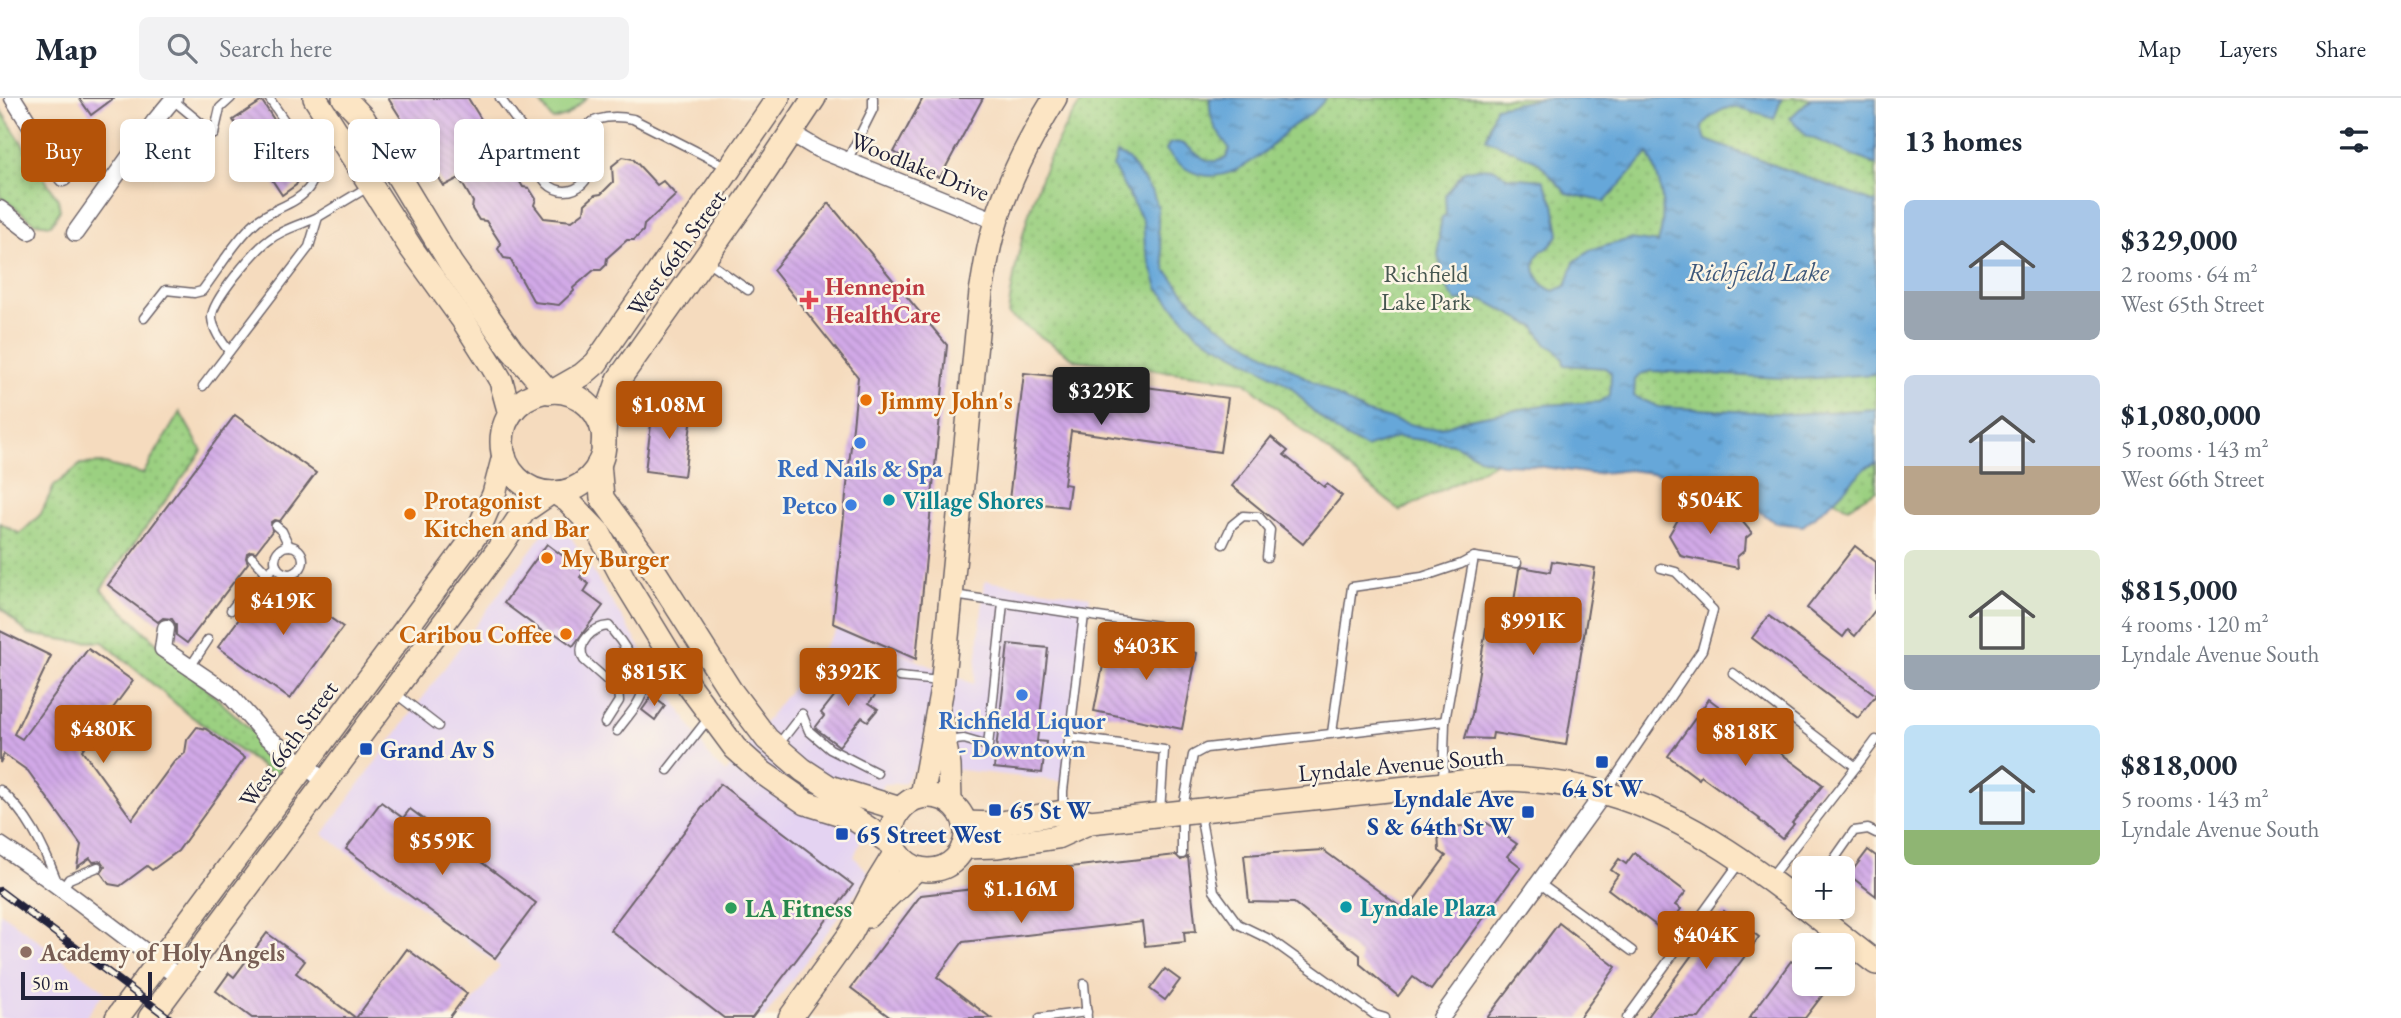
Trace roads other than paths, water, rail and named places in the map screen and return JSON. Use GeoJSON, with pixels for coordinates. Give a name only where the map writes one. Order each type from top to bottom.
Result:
{"type":"FeatureCollection","features":[{"type":"Feature","properties":{"kind":"main road"},"geometry":{"type":"LineString","coordinates":[[315,98],[370,186],[491,364],[501,381],[510,414]]}},
{"type":"Feature","properties":{"kind":"main road"},"geometry":{"type":"LineString","coordinates":[[344,98],[363,118],[451,264],[511,349],[552,392]]}},
{"type":"Feature","properties":{"kind":"main road","name":"West 66th Street"},"geometry":{"type":"LineString","coordinates":[[552,392],[583,375],[596,363],[778,98]]}},
{"type":"Feature","properties":{"kind":"main road","name":"West 66th Street"},"geometry":{"type":"LineString","coordinates":[[601,455],[605,419],[619,379],[705,260],[814,98]]}},
{"type":"Feature","properties":{"kind":"main road"},"geometry":{"type":"LineString","coordinates":[[922,796],[942,685],[981,292],[996,221],[1010,184],[1033,133],[1055,98]]}},
{"type":"Feature","properties":{"kind":"main road"},"geometry":{"type":"LineString","coordinates":[[370,186],[391,193],[437,240]]}},
{"type":"Feature","properties":{"kind":"main road"},"geometry":{"type":"LineString","coordinates":[[601,455],[592,475],[582,484],[569,491],[539,492],[521,482],[507,466],[503,456],[503,434],[510,414],[523,401],[552,392],[571,395],[585,403],[596,416],[602,431],[602,498],[646,558],[730,690],[776,748],[803,770],[829,786],[900,809]]}},
{"type":"Feature","properties":{"kind":"main road","name":"West 66th Street"},"geometry":{"type":"LineString","coordinates":[[117,1018],[477,533],[494,494],[503,456]]}},
{"type":"Feature","properties":{"kind":"main road"},"geometry":{"type":"LineString","coordinates":[[150,1018],[524,511],[553,493]]}},
{"type":"Feature","properties":{"kind":"main road"},"geometry":{"type":"LineString","coordinates":[[553,493],[568,501],[598,533],[624,580],[710,717],[735,748],[779,785],[806,803],[851,817],[894,848],[901,859],[916,869],[927,871],[949,865],[964,847],[965,823],[950,802],[941,798],[922,796],[906,803],[900,809],[891,831],[894,848],[877,883],[851,933],[797,1015]]}},
{"type":"Feature","properties":{"kind":"main road"},"geometry":{"type":"LineString","coordinates":[[942,685],[950,802]]}},
{"type":"Feature","properties":{"kind":"main road","name":"Lyndale Avenue South"},"geometry":{"type":"LineString","coordinates":[[964,847],[998,846],[1057,837],[1090,822],[1443,784],[1523,779],[1604,793],[1664,816],[1707,838],[1792,896]]}},
{"type":"Feature","properties":{"kind":"main road"},"geometry":{"type":"LineString","coordinates":[[965,823],[996,824],[1063,812]]}},
{"type":"Feature","properties":{"kind":"main road","name":"Lyndale Avenue South"},"geometry":{"type":"LineString","coordinates":[[1063,812],[1090,822]]}},
{"type":"Feature","properties":{"kind":"main road"},"geometry":{"type":"LineString","coordinates":[[851,933],[916,869]]}},
{"type":"Feature","properties":{"kind":"main road","name":"Lyndale Avenue South"},"geometry":{"type":"LineString","coordinates":[[1822,919],[1876,963]]}},
{"type":"Feature","properties":{"kind":"street"},"geometry":{"type":"LineString","coordinates":[[13,98],[26,119]]}},
{"type":"Feature","properties":{"kind":"street"},"geometry":{"type":"LineString","coordinates":[[75,233],[174,99]]}},
{"type":"Feature","properties":{"kind":"street","name":"Woodlake Drive"},"geometry":{"type":"LineString","coordinates":[[791,133],[818,149],[996,221]]}},
{"type":"Feature","properties":{"kind":"street"},"geometry":{"type":"LineString","coordinates":[[0,209],[29,231]]}},
{"type":"Feature","properties":{"kind":"street"},"geometry":{"type":"LineString","coordinates":[[166,628],[163,649],[228,693],[266,736],[326,782]]}},
{"type":"Feature","properties":{"kind":"street"},"geometry":{"type":"LineString","coordinates":[[1441,1018],[1604,793]]}},
{"type":"Feature","properties":{"kind":"street"},"geometry":{"type":"LineString","coordinates":[[0,845],[180,978]]}},
{"type":"Feature","properties":{"kind":"lane"},"geometry":{"type":"LineString","coordinates":[[174,99],[214,134],[220,108],[231,98]]}},
{"type":"Feature","properties":{"kind":"lane"},"geometry":{"type":"LineString","coordinates":[[144,318],[166,290],[194,293],[202,291],[251,227],[269,213],[297,200],[312,183],[315,174],[313,163],[270,98]]}},
{"type":"Feature","properties":{"kind":"lane"},"geometry":{"type":"LineString","coordinates":[[499,98],[515,119]]}},
{"type":"Feature","properties":{"kind":"lane"},"geometry":{"type":"LineString","coordinates":[[846,161],[873,109],[873,98]]}},
{"type":"Feature","properties":{"kind":"lane"},"geometry":{"type":"LineString","coordinates":[[596,119],[617,116],[633,119],[729,169]]}},
{"type":"Feature","properties":{"kind":"lane"},"geometry":{"type":"LineString","coordinates":[[546,182],[553,188],[569,191],[584,182]]}},
{"type":"Feature","properties":{"kind":"lane"},"geometry":{"type":"LineString","coordinates":[[229,351],[219,338],[212,318],[216,303],[258,249],[271,238],[318,217],[370,186]]}},
{"type":"Feature","properties":{"kind":"lane"},"geometry":{"type":"LineString","coordinates":[[203,386],[309,247],[318,217]]}},
{"type":"Feature","properties":{"kind":"lane"},"geometry":{"type":"LineString","coordinates":[[705,260],[748,290]]}},
{"type":"Feature","properties":{"kind":"lane"},"geometry":{"type":"LineString","coordinates":[[1223,544],[1232,525],[1243,516],[1259,517],[1270,530],[1267,557]]}},
{"type":"Feature","properties":{"kind":"lane"},"geometry":{"type":"LineString","coordinates":[[276,526],[282,531],[289,546]]}},
{"type":"Feature","properties":{"kind":"lane"},"geometry":{"type":"LineString","coordinates":[[231,610],[247,590],[276,566],[277,552],[289,546],[298,549],[302,557],[299,570],[286,574],[276,566]]}},
{"type":"Feature","properties":{"kind":"lane"},"geometry":{"type":"LineString","coordinates":[[1443,784],[1445,721],[1474,557]]}},
{"type":"Feature","properties":{"kind":"lane"},"geometry":{"type":"LineString","coordinates":[[1332,733],[1352,587],[1422,577],[1461,565],[1474,557],[1517,563]]}},
{"type":"Feature","properties":{"kind":"lane"},"geometry":{"type":"LineString","coordinates":[[252,558],[267,573]]}},
{"type":"Feature","properties":{"kind":"lane"},"geometry":{"type":"LineString","coordinates":[[1604,793],[1702,650],[1713,610],[1676,572],[1661,568]]}},
{"type":"Feature","properties":{"kind":"lane"},"geometry":{"type":"LineString","coordinates":[[951,595],[1158,626]]}},
{"type":"Feature","properties":{"kind":"lane"},"geometry":{"type":"LineString","coordinates":[[944,741],[964,740],[988,746],[1003,603]]}},
{"type":"Feature","properties":{"kind":"lane"},"geometry":{"type":"LineString","coordinates":[[1063,812],[1063,792],[1084,615]]}},
{"type":"Feature","properties":{"kind":"lane"},"geometry":{"type":"LineString","coordinates":[[606,723],[619,701],[618,690],[581,654],[589,635],[598,627],[609,626],[643,680],[643,691],[617,731]]}},
{"type":"Feature","properties":{"kind":"lane"},"geometry":{"type":"LineString","coordinates":[[190,667],[208,640]]}},
{"type":"Feature","properties":{"kind":"lane"},"geometry":{"type":"LineString","coordinates":[[1733,673],[1856,767]]}},
{"type":"Feature","properties":{"kind":"lane"},"geometry":{"type":"LineString","coordinates":[[899,677],[942,685]]}},
{"type":"Feature","properties":{"kind":"lane"},"geometry":{"type":"LineString","coordinates":[[393,691],[438,726]]}},
{"type":"Feature","properties":{"kind":"lane"},"geometry":{"type":"LineString","coordinates":[[776,748],[802,714],[809,731],[830,750],[877,773]]}},
{"type":"Feature","properties":{"kind":"lane"},"geometry":{"type":"LineString","coordinates":[[668,770],[710,717]]}},
{"type":"Feature","properties":{"kind":"lane"},"geometry":{"type":"LineString","coordinates":[[1182,854],[1181,813],[1193,755],[1206,748],[1445,721]]}},
{"type":"Feature","properties":{"kind":"lane"},"geometry":{"type":"LineString","coordinates":[[1069,737],[1164,750],[1181,813],[1214,891],[1238,924],[1271,940],[1375,1015],[1385,1018]]}},
{"type":"Feature","properties":{"kind":"lane"},"geometry":{"type":"LineString","coordinates":[[1768,881],[1876,740]]}},
{"type":"Feature","properties":{"kind":"lane"},"geometry":{"type":"LineString","coordinates":[[0,790],[38,837],[60,887],[69,879],[98,867]]}},
{"type":"Feature","properties":{"kind":"lane"},"geometry":{"type":"LineString","coordinates":[[1836,856],[1854,831],[1868,829],[1876,833]]}},
{"type":"Feature","properties":{"kind":"lane"},"geometry":{"type":"LineString","coordinates":[[1627,1018],[1741,860]]}},
{"type":"Feature","properties":{"kind":"lane"},"geometry":{"type":"LineString","coordinates":[[1539,883],[1632,951]]}},
{"type":"Feature","properties":{"kind":"lane"},"geometry":{"type":"LineString","coordinates":[[1040,1018],[1087,1015],[1084,984]]}},
{"type":"Feature","properties":{"kind":"water"},"geometry":{"type":"Polygon","coordinates":[[[1210,98],[1326,98],[1256,158],[1243,167],[1216,176],[1191,171],[1178,163],[1166,150],[1169,144],[1177,143],[1184,144],[1209,160],[1226,158],[1230,149],[1214,125],[1210,113],[1210,98]]]}},
{"type":"Feature","properties":{"kind":"water","name":"Richfield Lake"},"geometry":{"type":"Polygon","coordinates":[[[1544,98],[1782,98],[1774,119],[1743,109],[1718,112],[1702,127],[1706,140],[1876,203],[1876,374],[1801,379],[1652,371],[1641,374],[1635,380],[1634,396],[1659,407],[1792,414],[1876,409],[1876,463],[1865,468],[1832,502],[1803,526],[1776,523],[1748,503],[1714,486],[1667,475],[1629,470],[1593,474],[1502,464],[1482,459],[1454,444],[1397,437],[1366,448],[1340,434],[1291,387],[1197,334],[1158,288],[1145,248],[1143,221],[1113,167],[1117,154],[1128,159],[1153,193],[1158,208],[1158,232],[1166,270],[1192,302],[1216,324],[1364,412],[1425,428],[1447,426],[1463,420],[1543,405],[1599,402],[1610,395],[1611,373],[1605,368],[1564,365],[1563,359],[1555,349],[1547,345],[1535,327],[1484,300],[1457,301],[1445,284],[1440,262],[1440,227],[1442,217],[1446,215],[1445,194],[1464,171],[1479,168],[1495,169],[1507,177],[1543,180],[1554,204],[1559,234],[1536,259],[1536,271],[1540,281],[1549,289],[1554,291],[1566,286],[1574,262],[1591,250],[1630,239],[1658,243],[1662,197],[1657,174],[1648,153],[1605,202],[1567,193],[1537,161],[1486,139],[1495,107],[1544,98]]]}},
{"type":"Feature","properties":{"kind":"water"},"geometry":{"type":"Polygon","coordinates":[[[1811,98],[1876,98],[1876,165],[1807,136],[1790,118],[1811,98]]]}},
{"type":"Feature","properties":{"kind":"railway"},"geometry":{"type":"LineString","coordinates":[[0,891],[169,1018]]}},
{"type":"Feature","properties":{"kind":"place","name":"Hennepin HealthCare"},"geometry":{"type":"Point","coordinates":[809,300]}},
{"type":"Feature","properties":{"kind":"place","name":"Jimmy John's"},"geometry":{"type":"Point","coordinates":[866,400]}},
{"type":"Feature","properties":{"kind":"place","name":"Red Nails & Spa"},"geometry":{"type":"Point","coordinates":[860,443]}},
{"type":"Feature","properties":{"kind":"place","name":"Village Shores"},"geometry":{"type":"Point","coordinates":[889,500]}},
{"type":"Feature","properties":{"kind":"place","name":"Petco"},"geometry":{"type":"Point","coordinates":[851,505]}},
{"type":"Feature","properties":{"kind":"place","name":"Protagonist Kitchen and Bar"},"geometry":{"type":"Point","coordinates":[410,514]}},
{"type":"Feature","properties":{"kind":"place","name":"My Burger"},"geometry":{"type":"Point","coordinates":[547,558]}},
{"type":"Feature","properties":{"kind":"place","name":"Caribou Coffee"},"geometry":{"type":"Point","coordinates":[566,634]}},
{"type":"Feature","properties":{"kind":"place","name":"Richfield Liquor - Downtown"},"geometry":{"type":"Point","coordinates":[1022,695]}},
{"type":"Feature","properties":{"kind":"place","name":"Grand Av S"},"geometry":{"type":"Point","coordinates":[366,749]}},
{"type":"Feature","properties":{"kind":"place","name":"64 St W"},"geometry":{"type":"Point","coordinates":[1602,762]}},
{"type":"Feature","properties":{"kind":"place","name":"65 St W"},"geometry":{"type":"Point","coordinates":[995,810]}},
{"type":"Feature","properties":{"kind":"place","name":"Lyndale Ave S & 64th St W"},"geometry":{"type":"Point","coordinates":[1528,812]}},
{"type":"Feature","properties":{"kind":"place","name":"65 Street West"},"geometry":{"type":"Point","coordinates":[842,834]}},
{"type":"Feature","properties":{"kind":"place","name":"Lyndale Plaza"},"geometry":{"type":"Point","coordinates":[1346,907]}},
{"type":"Feature","properties":{"kind":"place","name":"LA Fitness"},"geometry":{"type":"Point","coordinates":[731,908]}},
{"type":"Feature","properties":{"kind":"place","name":"Academy of Holy Angels"},"geometry":{"type":"Point","coordinates":[26,952]}},
{"type":"Feature","properties":{"kind":"park label","name":"Richfield Lake Park"},"geometry":{"type":"Point","coordinates":[1426,287]}}]}
